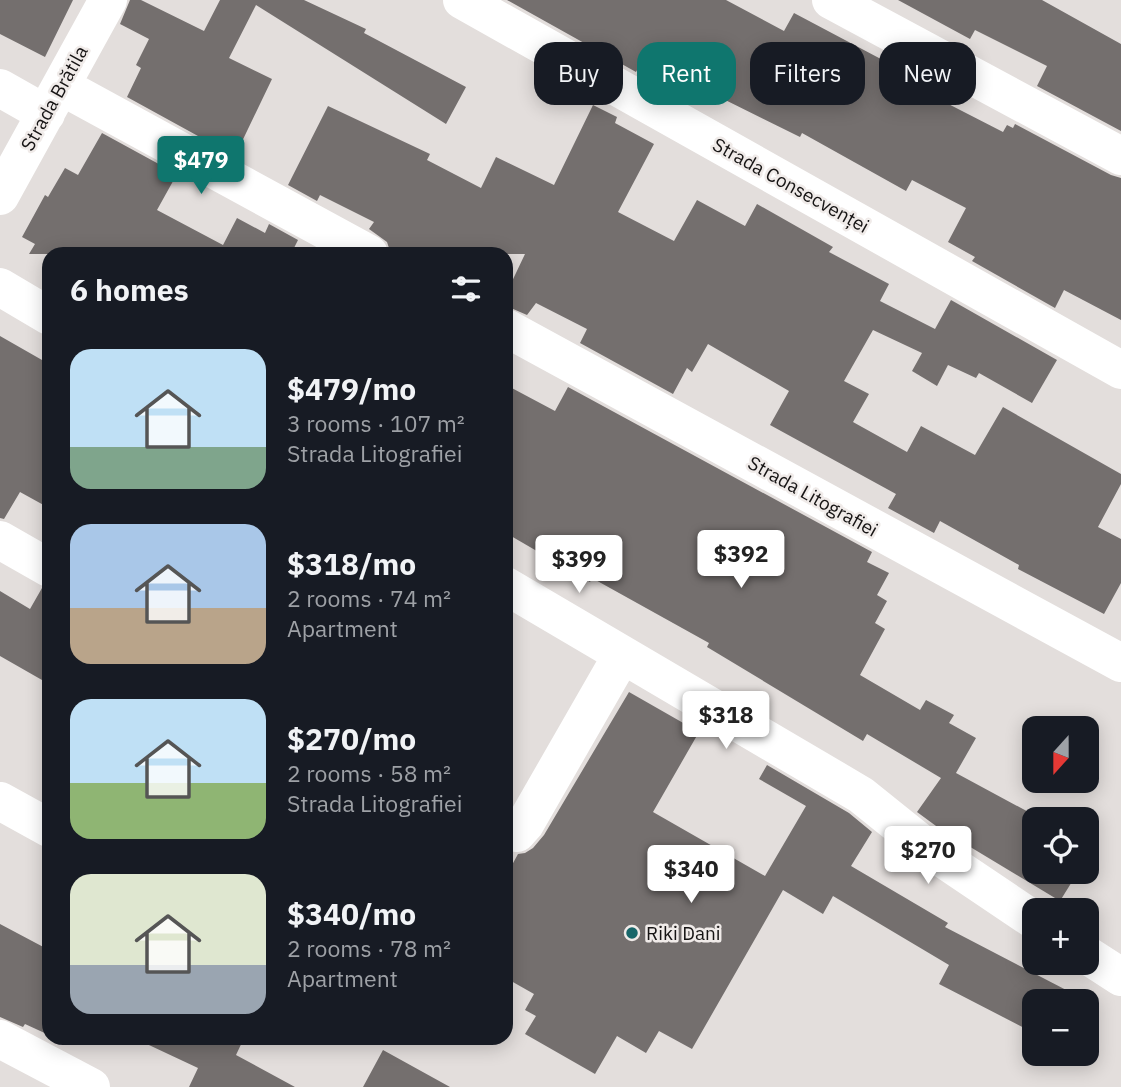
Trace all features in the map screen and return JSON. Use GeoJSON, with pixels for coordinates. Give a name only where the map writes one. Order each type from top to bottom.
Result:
{"type":"FeatureCollection","features":[{"type":"Feature","properties":{"kind":"street","name":"Strada Brătila"},"geometry":{"type":"LineString","coordinates":[[0,196],[108,0]]}},
{"type":"Feature","properties":{"kind":"street","name":"Strada Consecvenței"},"geometry":{"type":"LineString","coordinates":[[461,0],[1121,370]]}},
{"type":"Feature","properties":{"kind":"street"},"geometry":{"type":"LineString","coordinates":[[831,0],[1121,156]]}},
{"type":"Feature","properties":{"kind":"street"},"geometry":{"type":"LineString","coordinates":[[0,88],[53,100],[355,247]]}},
{"type":"Feature","properties":{"kind":"street"},"geometry":{"type":"LineString","coordinates":[[0,287],[42,312]]}},
{"type":"Feature","properties":{"kind":"street","name":"Strada Litografiei"},"geometry":{"type":"LineString","coordinates":[[513,332],[1121,663]]}},
{"type":"Feature","properties":{"kind":"street"},"geometry":{"type":"LineString","coordinates":[[0,540],[42,564]]}},
{"type":"Feature","properties":{"kind":"street"},"geometry":{"type":"LineString","coordinates":[[513,590],[861,795],[927,848],[1022,912]]}},
{"type":"Feature","properties":{"kind":"street"},"geometry":{"type":"LineString","coordinates":[[513,832],[517,833],[526,824],[622,655]]}},
{"type":"Feature","properties":{"kind":"street"},"geometry":{"type":"LineString","coordinates":[[0,801],[42,824]]}},
{"type":"Feature","properties":{"kind":"street"},"geometry":{"type":"LineString","coordinates":[[1099,963],[1121,977]]}},
{"type":"Feature","properties":{"kind":"street"},"geometry":{"type":"LineString","coordinates":[[0,1039],[91,1087]]}},
{"type":"Feature","properties":{"kind":"building"},"geometry":{"type":"Polygon","coordinates":[[[0,0],[73,0],[45,57],[0,34],[0,0]]]}},
{"type":"Feature","properties":{"kind":"building"},"geometry":{"type":"Polygon","coordinates":[[[130,0],[141,0],[204,31],[220,0],[304,0],[366,29],[364,33],[466,87],[446,124],[256,5],[229,58],[272,79],[236,154],[127,97],[141,68],[136,65],[149,39],[120,24],[130,0]]]}},
{"type":"Feature","properties":{"kind":"building"},"geometry":{"type":"Polygon","coordinates":[[[507,0],[726,0],[784,31],[794,13],[849,42],[750,42],[750,105],[865,105],[865,51],[879,58],[879,105],[950,105],[1003,132],[1007,125],[1013,128],[1015,124],[1121,178],[1121,320],[1064,290],[1055,308],[972,261],[975,257],[948,242],[966,208],[912,180],[906,191],[802,133],[800,137],[735,105],[736,42],[637,42],[636,72],[623,65],[623,42],[582,42],[507,0]]]}},
{"type":"Feature","properties":{"kind":"building"},"geometry":{"type":"Polygon","coordinates":[[[898,0],[1042,0],[1121,44],[1121,131],[1037,86],[1047,66],[975,30],[970,39],[898,0]]]}},
{"type":"Feature","properties":{"kind":"building"},"geometry":{"type":"Polygon","coordinates":[[[593,105],[617,117],[615,123],[654,144],[618,212],[674,241],[697,200],[745,226],[757,204],[833,247],[829,252],[889,284],[880,301],[935,329],[951,300],[1057,360],[1032,403],[979,373],[976,378],[948,365],[937,386],[912,371],[922,353],[873,330],[844,381],[869,394],[853,422],[907,452],[921,426],[975,455],[1003,407],[1121,474],[1121,484],[1098,527],[1121,539],[1121,583],[1104,614],[1018,569],[1019,565],[940,521],[934,533],[888,508],[896,494],[770,425],[789,391],[708,344],[692,372],[687,368],[673,394],[580,343],[587,329],[536,303],[527,315],[513,309],[513,279],[525,254],[513,254],[513,247],[389,247],[387,242],[369,229],[374,222],[320,195],[317,201],[288,185],[328,106],[430,154],[427,160],[481,188],[496,157],[554,185],[593,105]]]}},
{"type":"Feature","properties":{"kind":"building"},"geometry":{"type":"Polygon","coordinates":[[[102,133],[177,174],[157,210],[223,245],[237,218],[265,233],[269,224],[298,240],[294,247],[42,247],[42,254],[29,254],[35,244],[22,237],[45,195],[48,197],[65,168],[78,175],[102,133]]]}},
{"type":"Feature","properties":{"kind":"building"},"geometry":{"type":"Polygon","coordinates":[[[0,336],[42,360],[42,504],[20,492],[4,519],[0,518],[0,336]]]}},
{"type":"Feature","properties":{"kind":"building"},"geometry":{"type":"Polygon","coordinates":[[[568,387],[872,552],[867,562],[889,573],[877,595],[887,601],[875,623],[885,629],[860,675],[920,710],[926,700],[954,715],[949,723],[976,738],[956,773],[1022,809],[1022,878],[967,845],[966,848],[917,812],[941,778],[867,734],[863,741],[707,647],[709,643],[592,578],[590,582],[513,537],[513,389],[555,411],[568,387]]]}},
{"type":"Feature","properties":{"kind":"building"},"geometry":{"type":"Polygon","coordinates":[[[42,588],[42,680],[0,656],[0,591],[30,609],[42,588]]]}},
{"type":"Feature","properties":{"kind":"building","name":"Riki Dani"},"geometry":{"type":"Polygon","coordinates":[[[629,692],[699,732],[653,812],[765,876],[806,806],[759,779],[767,765],[849,813],[872,832],[851,866],[948,923],[945,927],[1022,967],[1022,975],[1037,975],[1064,989],[1022,989],[1022,1027],[939,984],[949,965],[833,896],[823,914],[783,890],[692,1049],[659,1031],[646,1053],[617,1036],[595,1074],[525,1034],[536,1016],[525,1010],[534,994],[513,982],[513,863],[518,854],[533,848],[544,835],[629,692]]]}},
{"type":"Feature","properties":{"kind":"building"},"geometry":{"type":"Polygon","coordinates":[[[1032,884],[1071,884],[1062,898],[1055,898],[1032,884]]]}},
{"type":"Feature","properties":{"kind":"building"},"geometry":{"type":"Polygon","coordinates":[[[0,924],[42,946],[42,1032],[0,1017],[0,924]]]}},
{"type":"Feature","properties":{"kind":"building"},"geometry":{"type":"Polygon","coordinates":[[[149,1045],[241,1045],[236,1055],[295,1087],[189,1087],[198,1068],[149,1045]]]}},
{"type":"Feature","properties":{"kind":"building"},"geometry":{"type":"Polygon","coordinates":[[[383,1050],[450,1087],[363,1087],[383,1050]]]}},
{"type":"Feature","properties":{"kind":"place","name":"Riki Dani"},"geometry":{"type":"Point","coordinates":[632,933]}}]}
